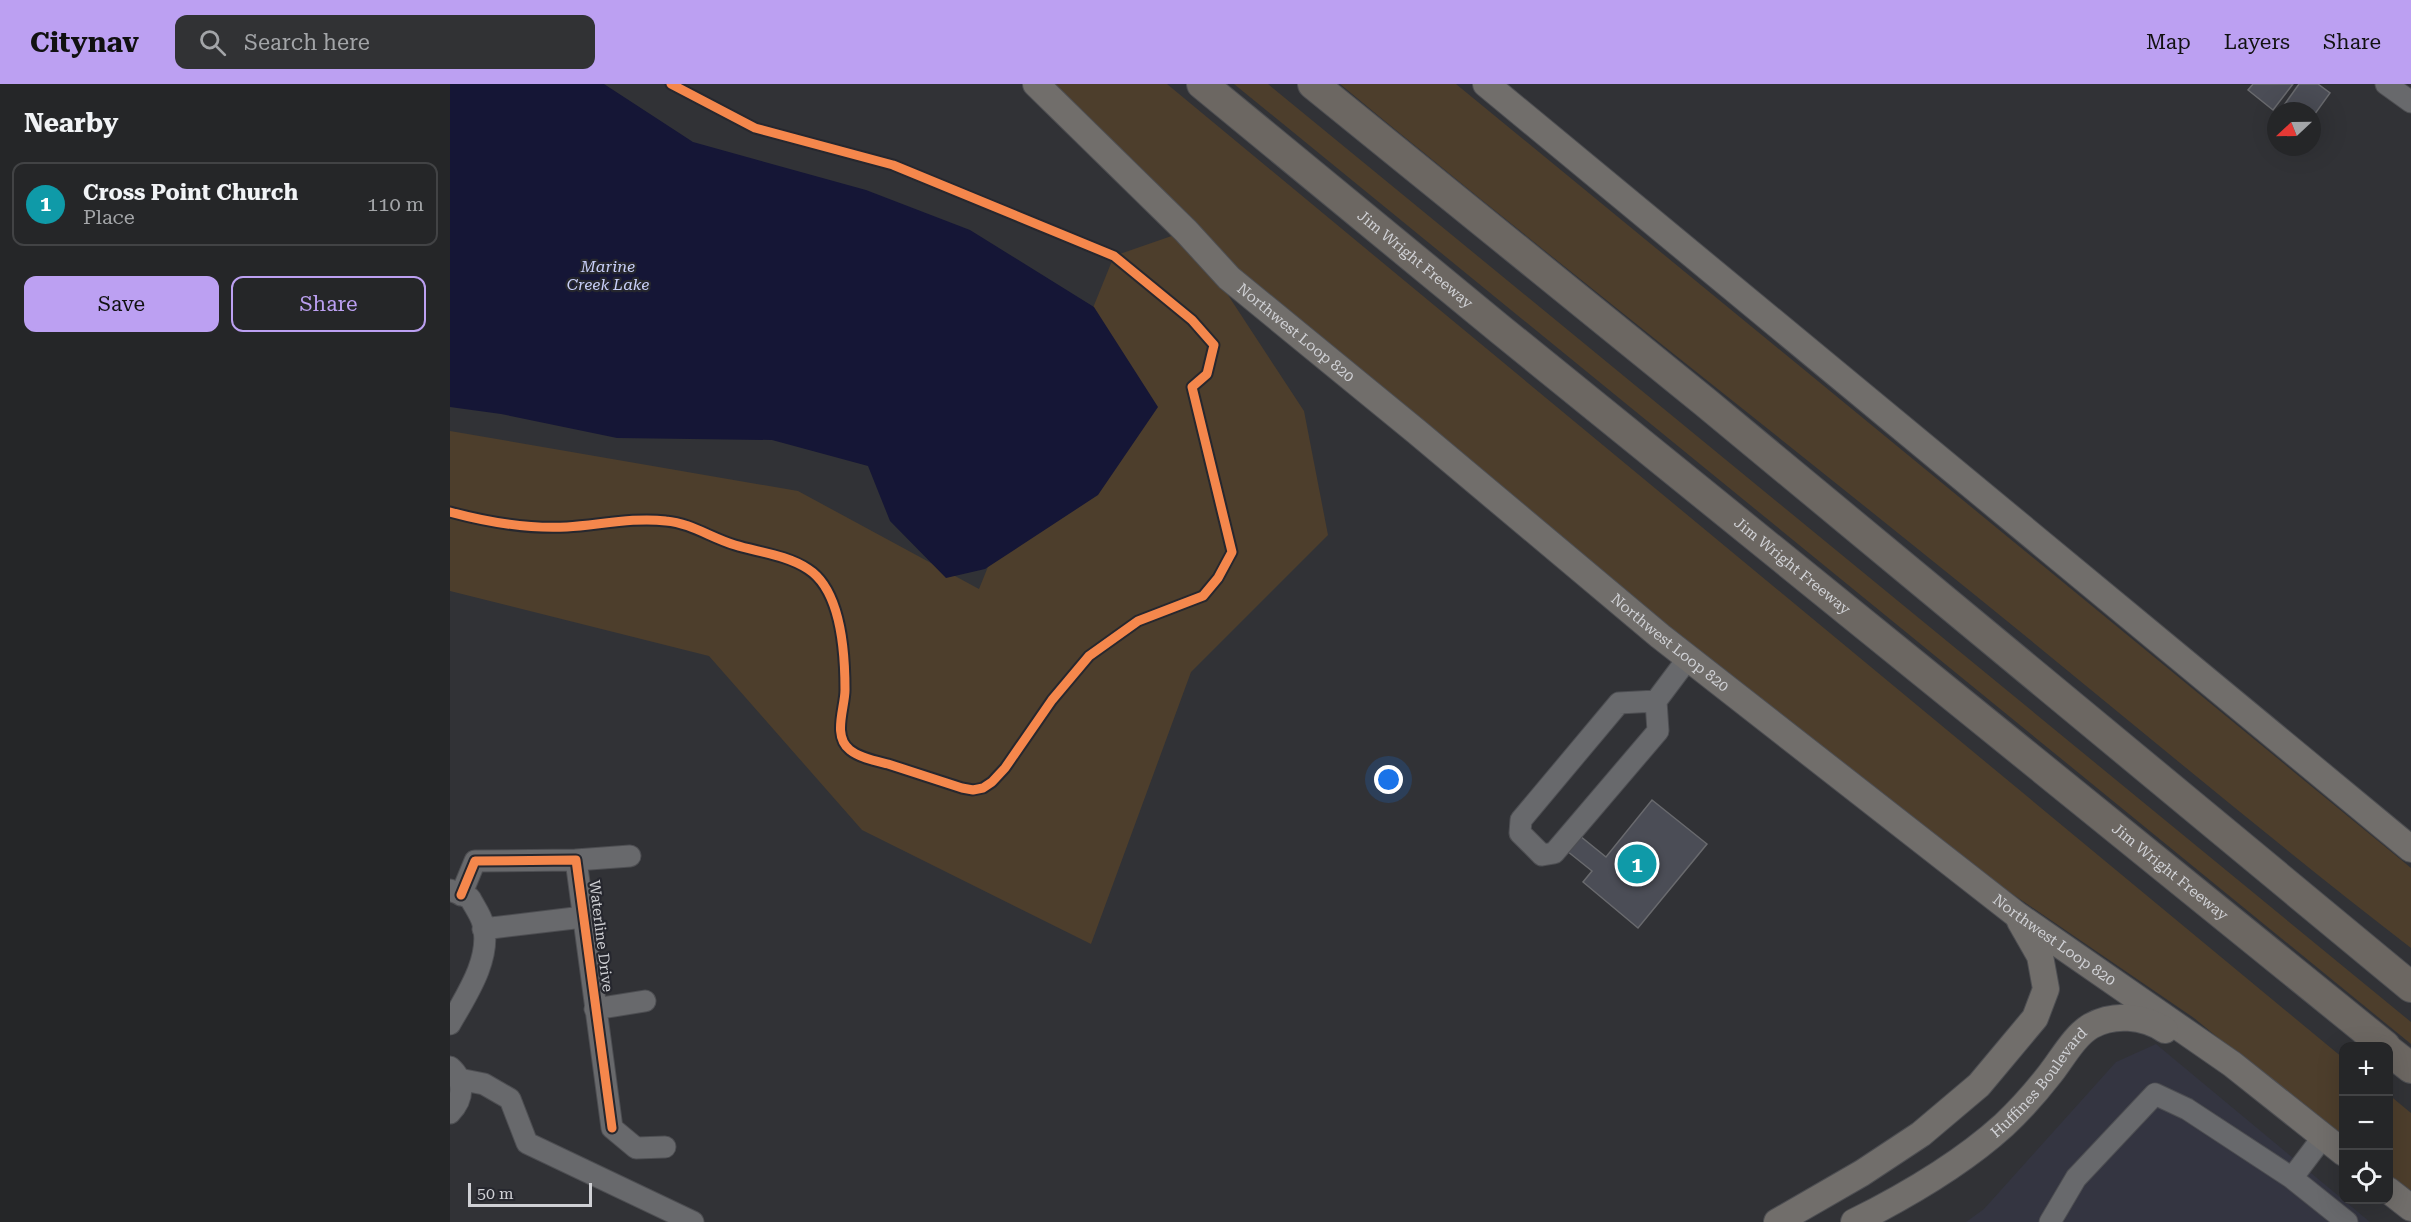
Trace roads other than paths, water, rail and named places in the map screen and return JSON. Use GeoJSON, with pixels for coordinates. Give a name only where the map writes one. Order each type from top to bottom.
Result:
{"type":"FeatureCollection","features":[{"type":"Feature","properties":{"kind":"highway","name":"Jim Wright Freeway"},"geometry":{"type":"LineString","coordinates":[[1202,84],[2379,1042]]}},
{"type":"Feature","properties":{"kind":"highway"},"geometry":{"type":"LineString","coordinates":[[1313,84],[1705,402],[2411,987]]}},
{"type":"Feature","properties":{"kind":"highway"},"geometry":{"type":"LineString","coordinates":[[2335,925],[2368,928],[2411,963]]}},
{"type":"Feature","properties":{"kind":"highway"},"geometry":{"type":"LineString","coordinates":[[2393,1054],[2411,1068]]}},
{"type":"Feature","properties":{"kind":"main road","name":"Northwest Loop 820"},"geometry":{"type":"LineString","coordinates":[[1036,84],[1186,231],[1229,278],[1660,636],[2017,915],[2232,1064],[2339,1150]]}},
{"type":"Feature","properties":{"kind":"main road"},"geometry":{"type":"LineString","coordinates":[[1486,84],[2411,849]]}},
{"type":"Feature","properties":{"kind":"main road"},"geometry":{"type":"LineString","coordinates":[[1777,1222],[1862,1173],[1921,1134],[1980,1085],[2035,1018],[2046,989],[2040,956],[2017,915]]}},
{"type":"Feature","properties":{"kind":"main road","name":"Huffines Boulevard"},"geometry":{"type":"LineString","coordinates":[[1854,1222],[1882,1208],[1955,1162],[2003,1126],[2042,1084],[2077,1038],[2090,1026],[2110,1018],[2133,1018],[2158,1025],[2210,1062],[2232,1064]]}},
{"type":"Feature","properties":{"kind":"main road"},"geometry":{"type":"LineString","coordinates":[[1862,1173],[1882,1208]]}},
{"type":"Feature","properties":{"kind":"main road"},"geometry":{"type":"LineString","coordinates":[[2393,1194],[2411,1208]]}},
{"type":"Feature","properties":{"kind":"street"},"geometry":{"type":"LineString","coordinates":[[2386,84],[2411,102]]}},
{"type":"Feature","properties":{"kind":"street"},"geometry":{"type":"LineString","coordinates":[[1656,701],[1619,702],[1521,820],[1520,833],[1542,855],[1554,853],[1658,730],[1656,701],[1689,657]]}},
{"type":"Feature","properties":{"kind":"street"},"geometry":{"type":"LineString","coordinates":[[450,1024],[466,996],[484,951],[483,924],[470,898],[456,892],[475,861],[576,860],[630,856]]}},
{"type":"Feature","properties":{"kind":"street","name":"Waterline Drive"},"geometry":{"type":"LineString","coordinates":[[576,860],[612,1128],[636,1148],[665,1147]]}},
{"type":"Feature","properties":{"kind":"street"},"geometry":{"type":"LineString","coordinates":[[483,929],[583,917]]}},
{"type":"Feature","properties":{"kind":"street"},"geometry":{"type":"LineString","coordinates":[[596,1009],[645,1002]]}},
{"type":"Feature","properties":{"kind":"street"},"geometry":{"type":"LineString","coordinates":[[450,1113],[460,1098],[455,1073]]}},
{"type":"Feature","properties":{"kind":"street"},"geometry":{"type":"LineString","coordinates":[[455,1073],[484,1084],[510,1099],[527,1143],[693,1222]]}},
{"type":"Feature","properties":{"kind":"street"},"geometry":{"type":"LineString","coordinates":[[2050,1222],[2076,1178],[2155,1094],[2187,1108],[2292,1178],[2347,1222]]}},
{"type":"Feature","properties":{"kind":"street"},"geometry":{"type":"LineString","coordinates":[[2292,1178],[2324,1137]]}},
{"type":"Feature","properties":{"kind":"water","name":"Marine Creek Lake"},"geometry":{"type":"Polygon","coordinates":[[[450,84],[604,84],[693,142],[866,190],[970,230],[1094,307],[1158,407],[1098,495],[985,569],[946,578],[890,521],[868,466],[772,440],[617,438],[501,414],[450,407],[450,84]]]}},
{"type":"Feature","properties":{"kind":"place","name":"Cross Point Church"},"geometry":{"type":"Point","coordinates":[1637,864]}}]}
